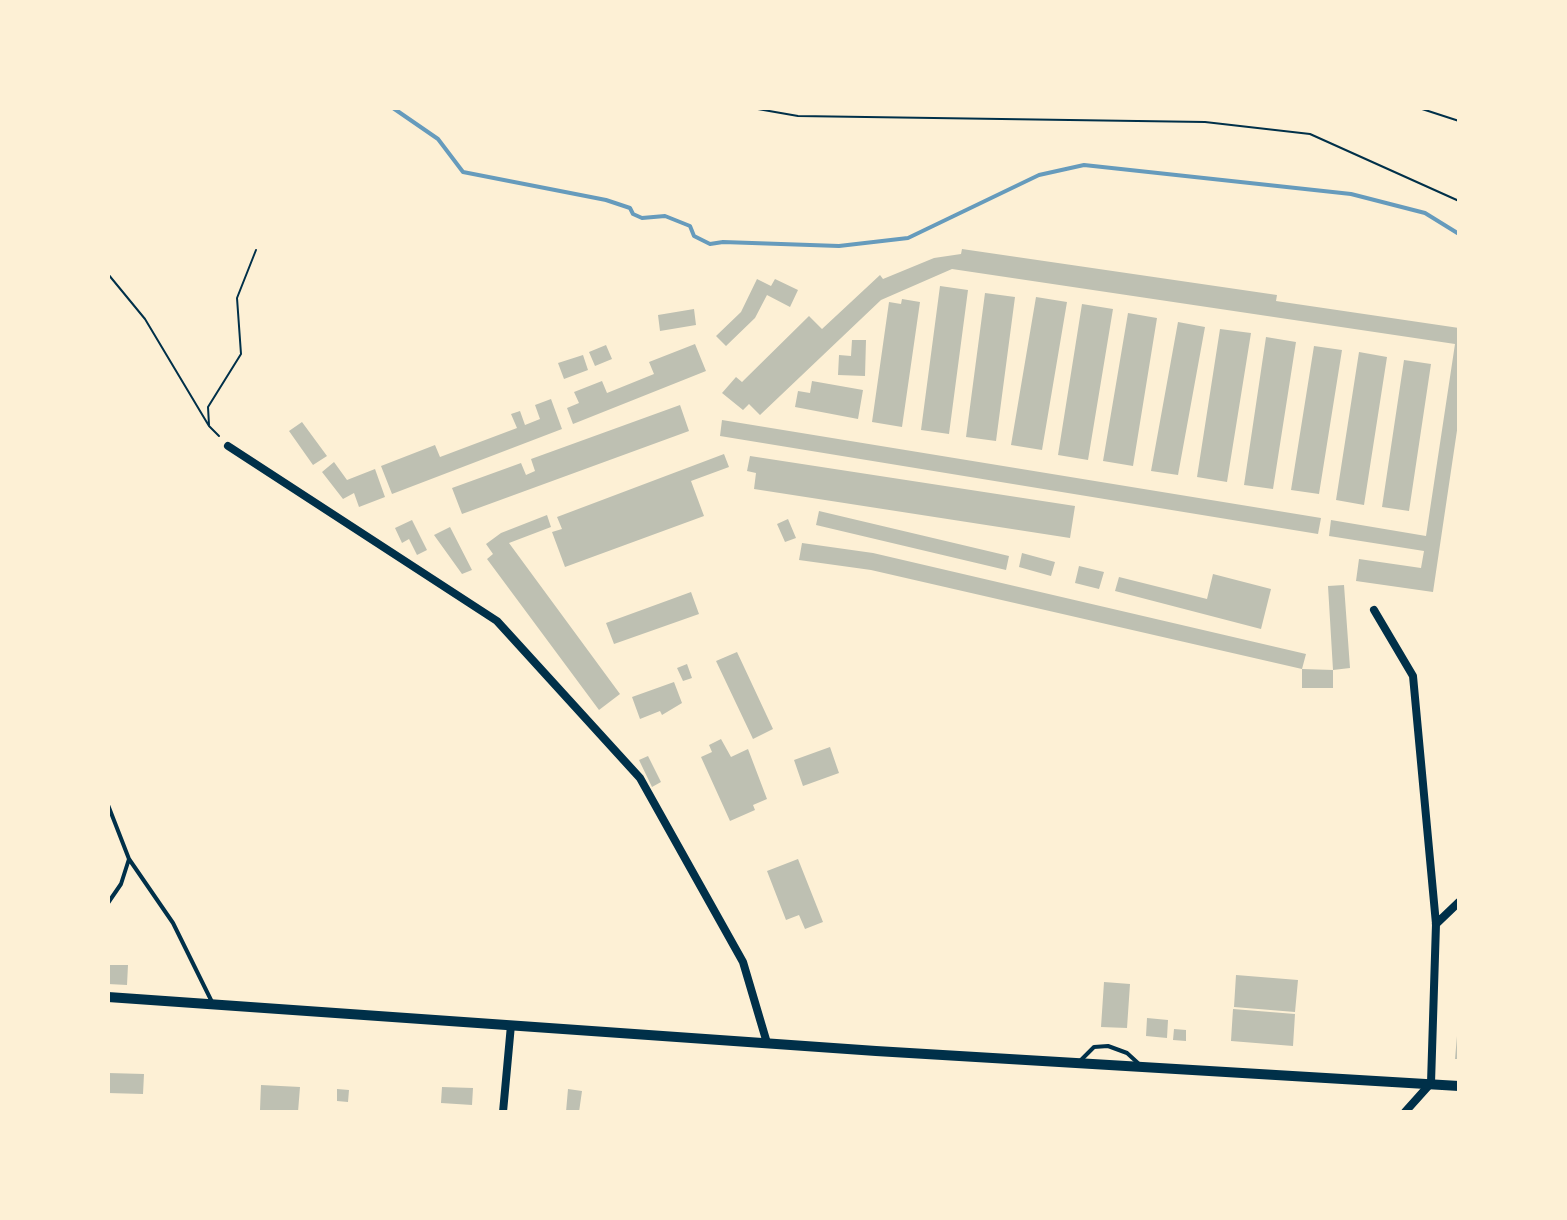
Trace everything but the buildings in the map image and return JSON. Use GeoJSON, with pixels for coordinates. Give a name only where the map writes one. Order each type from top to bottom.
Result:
{"type":"FeatureCollection","features":[{"type":"Feature","properties":{"kind":"street"},"geometry":{"type":"LineString","coordinates":[[228,446],[497,621],[640,778],[743,962],[767,1043]]}},
{"type":"Feature","properties":{"kind":"street"},"geometry":{"type":"LineString","coordinates":[[1374,610],[1413,676],[1436,924],[1431,1083],[1405,1112]]}},
{"type":"Feature","properties":{"kind":"street"},"geometry":{"type":"LineString","coordinates":[[1436,924],[1459,902]]}},
{"type":"Feature","properties":{"kind":"street"},"geometry":{"type":"LineString","coordinates":[[108,997],[767,1043],[1459,1086]]}},
{"type":"Feature","properties":{"kind":"street"},"geometry":{"type":"LineString","coordinates":[[503,1112],[511,1025]]}},
{"type":"Feature","properties":{"kind":"lane"},"geometry":{"type":"LineString","coordinates":[[108,805],[129,859],[173,923],[213,1004]]}},
{"type":"Feature","properties":{"kind":"lane"},"geometry":{"type":"LineString","coordinates":[[108,903],[121,884],[129,859]]}},
{"type":"Feature","properties":{"kind":"lane"},"geometry":{"type":"LineString","coordinates":[[1078,1063],[1094,1047],[1108,1046],[1127,1053],[1143,1067]]}},
{"type":"Feature","properties":{"kind":"path"},"geometry":{"type":"LineString","coordinates":[[752,108],[798,116],[1205,122],[1310,134],[1459,201]]}},
{"type":"Feature","properties":{"kind":"path"},"geometry":{"type":"LineString","coordinates":[[1419,108],[1459,121]]}},
{"type":"Feature","properties":{"kind":"path"},"geometry":{"type":"LineString","coordinates":[[209,426],[208,407],[241,354],[237,298],[256,250]]}},
{"type":"Feature","properties":{"kind":"path"},"geometry":{"type":"LineString","coordinates":[[108,274],[145,319],[209,426],[228,446]]}},
{"type":"Feature","properties":{"kind":"waterway"},"geometry":{"type":"LineString","coordinates":[[393,108],[438,139],[463,172],[606,200],[630,208],[633,214],[642,218],[665,216],[690,226],[694,236],[710,244],[839,246],[908,238],[1039,175],[1084,165],[1351,194],[1425,213],[1459,234]]}}]}
